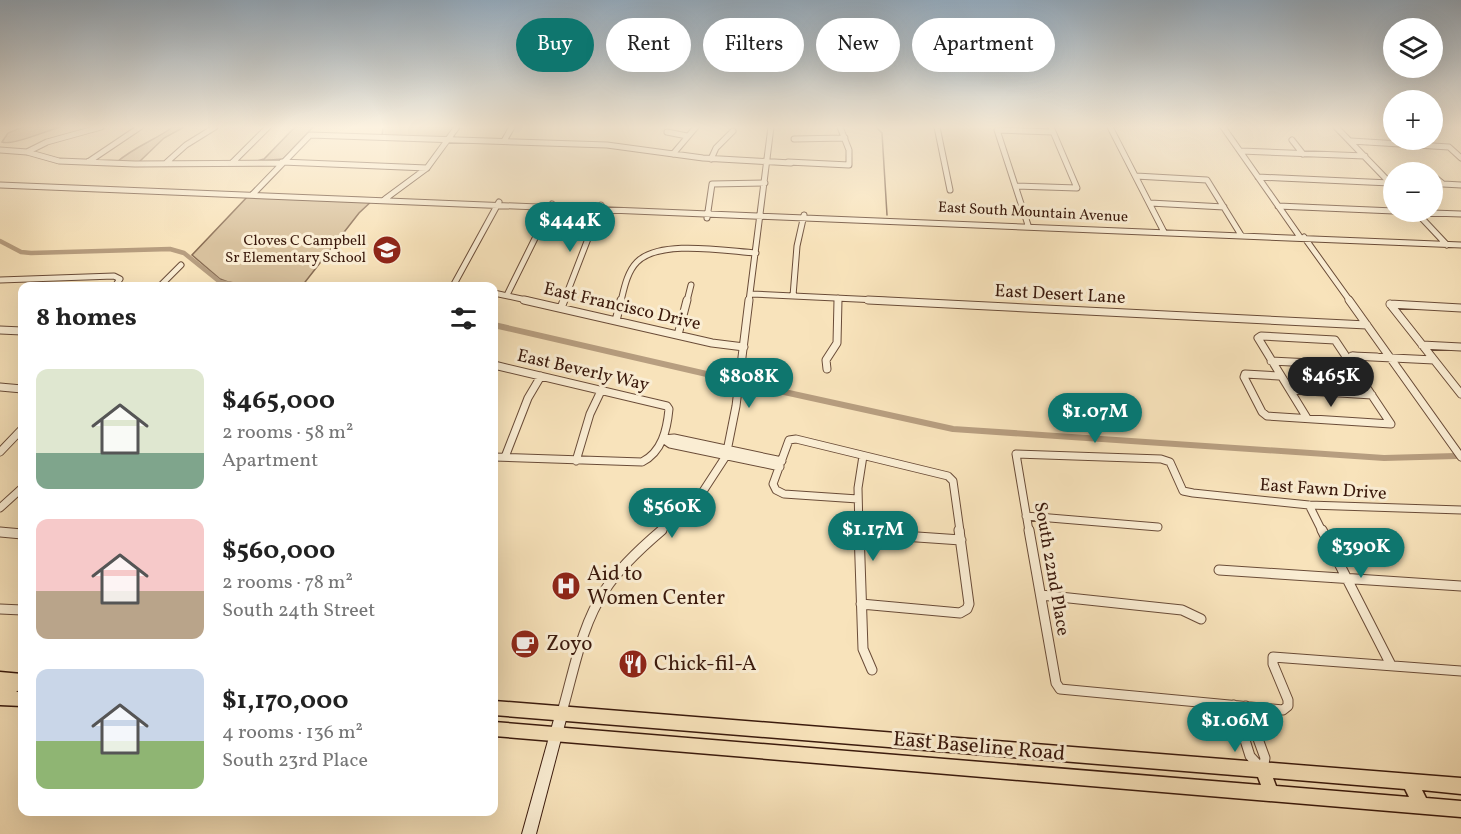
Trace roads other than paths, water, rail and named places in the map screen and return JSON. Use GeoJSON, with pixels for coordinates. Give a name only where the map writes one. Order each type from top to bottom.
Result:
{"type":"FeatureCollection","features":[{"type":"Feature","properties":{"kind":"main road"},"geometry":{"type":"LineString","coordinates":[[0,679],[18,681]]}},
{"type":"Feature","properties":{"kind":"main road"},"geometry":{"type":"LineString","coordinates":[[0,688],[12,687],[18,683]]}},
{"type":"Feature","properties":{"kind":"main road"},"geometry":{"type":"LineString","coordinates":[[0,698],[18,699]]}},
{"type":"Feature","properties":{"kind":"main road","name":"East Baseline Road"},"geometry":{"type":"LineString","coordinates":[[498,708],[1461,786]]}},
{"type":"Feature","properties":{"kind":"main road"},"geometry":{"type":"LineString","coordinates":[[529,834],[562,712]]}},
{"type":"Feature","properties":{"kind":"main road","name":"East Baseline Road"},"geometry":{"type":"LineString","coordinates":[[498,729],[1461,809]]}},
{"type":"Feature","properties":{"kind":"main road"},"geometry":{"type":"LineString","coordinates":[[817,733],[818,755]]}},
{"type":"Feature","properties":{"kind":"main road"},"geometry":{"type":"LineString","coordinates":[[1263,770],[1271,793]]}},
{"type":"Feature","properties":{"kind":"main road"},"geometry":{"type":"LineString","coordinates":[[1409,782],[1421,806]]}},
{"type":"Feature","properties":{"kind":"street"},"geometry":{"type":"LineString","coordinates":[[252,195],[280,166]]}},
{"type":"Feature","properties":{"kind":"street"},"geometry":{"type":"LineString","coordinates":[[367,166],[427,168]]}},
{"type":"Feature","properties":{"kind":"street"},"geometry":{"type":"LineString","coordinates":[[562,712],[585,629],[605,589],[644,545],[698,499],[727,453],[744,347],[767,166]]}},
{"type":"Feature","properties":{"kind":"street"},"geometry":{"type":"LineString","coordinates":[[945,166],[950,190]]}},
{"type":"Feature","properties":{"kind":"street"},"geometry":{"type":"LineString","coordinates":[[1009,166],[1028,225]]}},
{"type":"Feature","properties":{"kind":"street"},"geometry":{"type":"LineString","coordinates":[[1016,186],[1077,188],[1068,166]]}},
{"type":"Feature","properties":{"kind":"street"},"geometry":{"type":"LineString","coordinates":[[1131,166],[1164,232]]}},
{"type":"Feature","properties":{"kind":"street"},"geometry":{"type":"LineString","coordinates":[[1251,166],[1460,455]]}},
{"type":"Feature","properties":{"kind":"street"},"geometry":{"type":"LineString","coordinates":[[385,199],[427,168]]}},
{"type":"Feature","properties":{"kind":"street"},"geometry":{"type":"LineString","coordinates":[[1136,176],[1207,180],[1241,234]]}},
{"type":"Feature","properties":{"kind":"street"},"geometry":{"type":"LineString","coordinates":[[1258,177],[1383,184]]}},
{"type":"Feature","properties":{"kind":"street"},"geometry":{"type":"LineString","coordinates":[[708,213],[712,184],[765,183]]}},
{"type":"Feature","properties":{"kind":"street"},"geometry":{"type":"LineString","coordinates":[[1443,184],[1461,185]]}},
{"type":"Feature","properties":{"kind":"street","name":"East South Mountain Avenue"},"geometry":{"type":"LineString","coordinates":[[0,185],[708,213],[761,213],[1461,245]]}},
{"type":"Feature","properties":{"kind":"street"},"geometry":{"type":"LineString","coordinates":[[455,282],[499,203]]}},
{"type":"Feature","properties":{"kind":"street"},"geometry":{"type":"LineString","coordinates":[[1150,203],[1224,207]]}},
{"type":"Feature","properties":{"kind":"street"},"geometry":{"type":"LineString","coordinates":[[507,295],[551,205]]}},
{"type":"Feature","properties":{"kind":"street"},"geometry":{"type":"LineString","coordinates":[[1278,206],[1383,211]]}},
{"type":"Feature","properties":{"kind":"street"},"geometry":{"type":"LineString","coordinates":[[561,308],[600,207]]}},
{"type":"Feature","properties":{"kind":"street"},"geometry":{"type":"LineString","coordinates":[[1443,213],[1461,214]]}},
{"type":"Feature","properties":{"kind":"street"},"geometry":{"type":"LineString","coordinates":[[793,296],[797,246],[804,215]]}},
{"type":"Feature","properties":{"kind":"street"},"geometry":{"type":"LineString","coordinates":[[1426,222],[1447,245]]}},
{"type":"Feature","properties":{"kind":"street"},"geometry":{"type":"LineString","coordinates":[[642,248],[647,254]]}},
{"type":"Feature","properties":{"kind":"street"},"geometry":{"type":"LineString","coordinates":[[616,321],[634,265],[647,254],[675,249],[756,253]]}},
{"type":"Feature","properties":{"kind":"street"},"geometry":{"type":"LineString","coordinates":[[164,282],[181,265]]}},
{"type":"Feature","properties":{"kind":"street"},"geometry":{"type":"LineString","coordinates":[[0,280],[114,276],[120,279],[118,282]]}},
{"type":"Feature","properties":{"kind":"street"},"geometry":{"type":"LineString","coordinates":[[678,335],[691,285]]}},
{"type":"Feature","properties":{"kind":"street","name":"East Francisco Drive"},"geometry":{"type":"LineString","coordinates":[[498,294],[678,335],[744,347]]}},
{"type":"Feature","properties":{"kind":"street","name":"East Desert Lane"},"geometry":{"type":"LineString","coordinates":[[751,294],[1367,326]]}},
{"type":"Feature","properties":{"kind":"street"},"geometry":{"type":"LineString","coordinates":[[827,369],[826,360],[837,343],[838,298]]}},
{"type":"Feature","properties":{"kind":"street"},"geometry":{"type":"LineString","coordinates":[[1460,392],[1390,304],[1461,308]]}},
{"type":"Feature","properties":{"kind":"street"},"geometry":{"type":"LineString","coordinates":[[0,330],[18,331]]}},
{"type":"Feature","properties":{"kind":"street"},"geometry":{"type":"LineString","coordinates":[[1279,376],[1245,374],[1244,377],[1262,412],[1267,416],[1391,424],[1352,365],[1349,356],[1335,340],[1261,336],[1258,338],[1279,376],[1291,390],[1307,418]]}},
{"type":"Feature","properties":{"kind":"street"},"geometry":{"type":"LineString","coordinates":[[1422,345],[1461,347]]}},
{"type":"Feature","properties":{"kind":"street"},"geometry":{"type":"LineString","coordinates":[[1349,356],[1434,360]]}},
{"type":"Feature","properties":{"kind":"street"},"geometry":{"type":"LineString","coordinates":[[1271,361],[1352,365]]}},
{"type":"Feature","properties":{"kind":"street","name":"East Beverly Way"},"geometry":{"type":"LineString","coordinates":[[498,366],[667,406],[669,420],[663,439]]}},
{"type":"Feature","properties":{"kind":"street"},"geometry":{"type":"LineString","coordinates":[[505,457],[528,398],[541,376]]}},
{"type":"Feature","properties":{"kind":"street"},"geometry":{"type":"LineString","coordinates":[[0,387],[18,389]]}},
{"type":"Feature","properties":{"kind":"street"},"geometry":{"type":"LineString","coordinates":[[1291,390],[1372,395]]}},
{"type":"Feature","properties":{"kind":"street"},"geometry":{"type":"LineString","coordinates":[[576,461],[590,414],[601,391]]}},
{"type":"Feature","properties":{"kind":"street"},"geometry":{"type":"LineString","coordinates":[[0,452],[18,433]]}},
{"type":"Feature","properties":{"kind":"street"},"geometry":{"type":"LineString","coordinates":[[498,457],[642,462],[652,456],[663,439],[670,444],[781,464]]}},
{"type":"Feature","properties":{"kind":"street"},"geometry":{"type":"LineString","coordinates":[[858,499],[784,494],[776,490],[773,484],[789,440],[796,439],[948,476],[953,481],[969,604],[967,609],[960,613],[861,604]]}},
{"type":"Feature","properties":{"kind":"street","name":"South 22nd Place"},"geometry":{"type":"LineString","coordinates":[[1183,491],[1170,462],[1132,457],[1016,454],[1056,683],[1060,688],[1072,692],[1234,705]]}},
{"type":"Feature","properties":{"kind":"street"},"geometry":{"type":"LineString","coordinates":[[863,456],[858,499],[861,604],[863,649],[872,670]]}},
{"type":"Feature","properties":{"kind":"street"},"geometry":{"type":"LineString","coordinates":[[0,508],[18,491]]}},
{"type":"Feature","properties":{"kind":"street","name":"East Fawn Drive"},"geometry":{"type":"LineString","coordinates":[[1183,491],[1309,505],[1461,510]]}},
{"type":"Feature","properties":{"kind":"street"},"geometry":{"type":"LineString","coordinates":[[0,497],[9,498]]}},
{"type":"Feature","properties":{"kind":"street"},"geometry":{"type":"LineString","coordinates":[[1309,505],[1390,665]]}},
{"type":"Feature","properties":{"kind":"street"},"geometry":{"type":"LineString","coordinates":[[1026,516],[1158,527]]}},
{"type":"Feature","properties":{"kind":"street"},"geometry":{"type":"LineString","coordinates":[[0,532],[18,534]]}},
{"type":"Feature","properties":{"kind":"street"},"geometry":{"type":"LineString","coordinates":[[859,533],[961,540]]}},
{"type":"Feature","properties":{"kind":"street"},"geometry":{"type":"LineString","coordinates":[[1219,570],[1461,586]]}},
{"type":"Feature","properties":{"kind":"street"},"geometry":{"type":"LineString","coordinates":[[1041,595],[1182,610],[1201,619]]}},
{"type":"Feature","properties":{"kind":"street"},"geometry":{"type":"LineString","coordinates":[[0,609],[18,610]]}},
{"type":"Feature","properties":{"kind":"street"},"geometry":{"type":"LineString","coordinates":[[1263,770],[1250,756],[1234,705],[1283,710],[1288,706],[1273,664],[1273,657],[1461,670]]}},
{"type":"Feature","properties":{"kind":"street"},"geometry":{"type":"LineString","coordinates":[[1246,706],[1265,758],[1263,770]]}},
{"type":"Feature","properties":{"kind":"waterway"},"geometry":{"type":"LineString","coordinates":[[884,166],[887,215]]}},
{"type":"Feature","properties":{"kind":"waterway"},"geometry":{"type":"LineString","coordinates":[[0,241],[21,252],[31,253],[170,249],[184,253],[220,282]]}},
{"type":"Feature","properties":{"kind":"waterway"},"geometry":{"type":"LineString","coordinates":[[498,326],[737,381]]}},
{"type":"Feature","properties":{"kind":"waterway"},"geometry":{"type":"LineString","coordinates":[[743,383],[953,429],[1384,458],[1456,456]]}},
{"type":"Feature","properties":{"kind":"place","name":"Cloves C Campbell Sr Elementary School"},"geometry":{"type":"Point","coordinates":[387,250]}},
{"type":"Feature","properties":{"kind":"place","name":"Aid to Women Center"},"geometry":{"type":"Point","coordinates":[566,586]}},
{"type":"Feature","properties":{"kind":"place","name":"Zoyo"},"geometry":{"type":"Point","coordinates":[525,644]}},
{"type":"Feature","properties":{"kind":"place","name":"Chick-fil-A"},"geometry":{"type":"Point","coordinates":[633,664]}}]}
